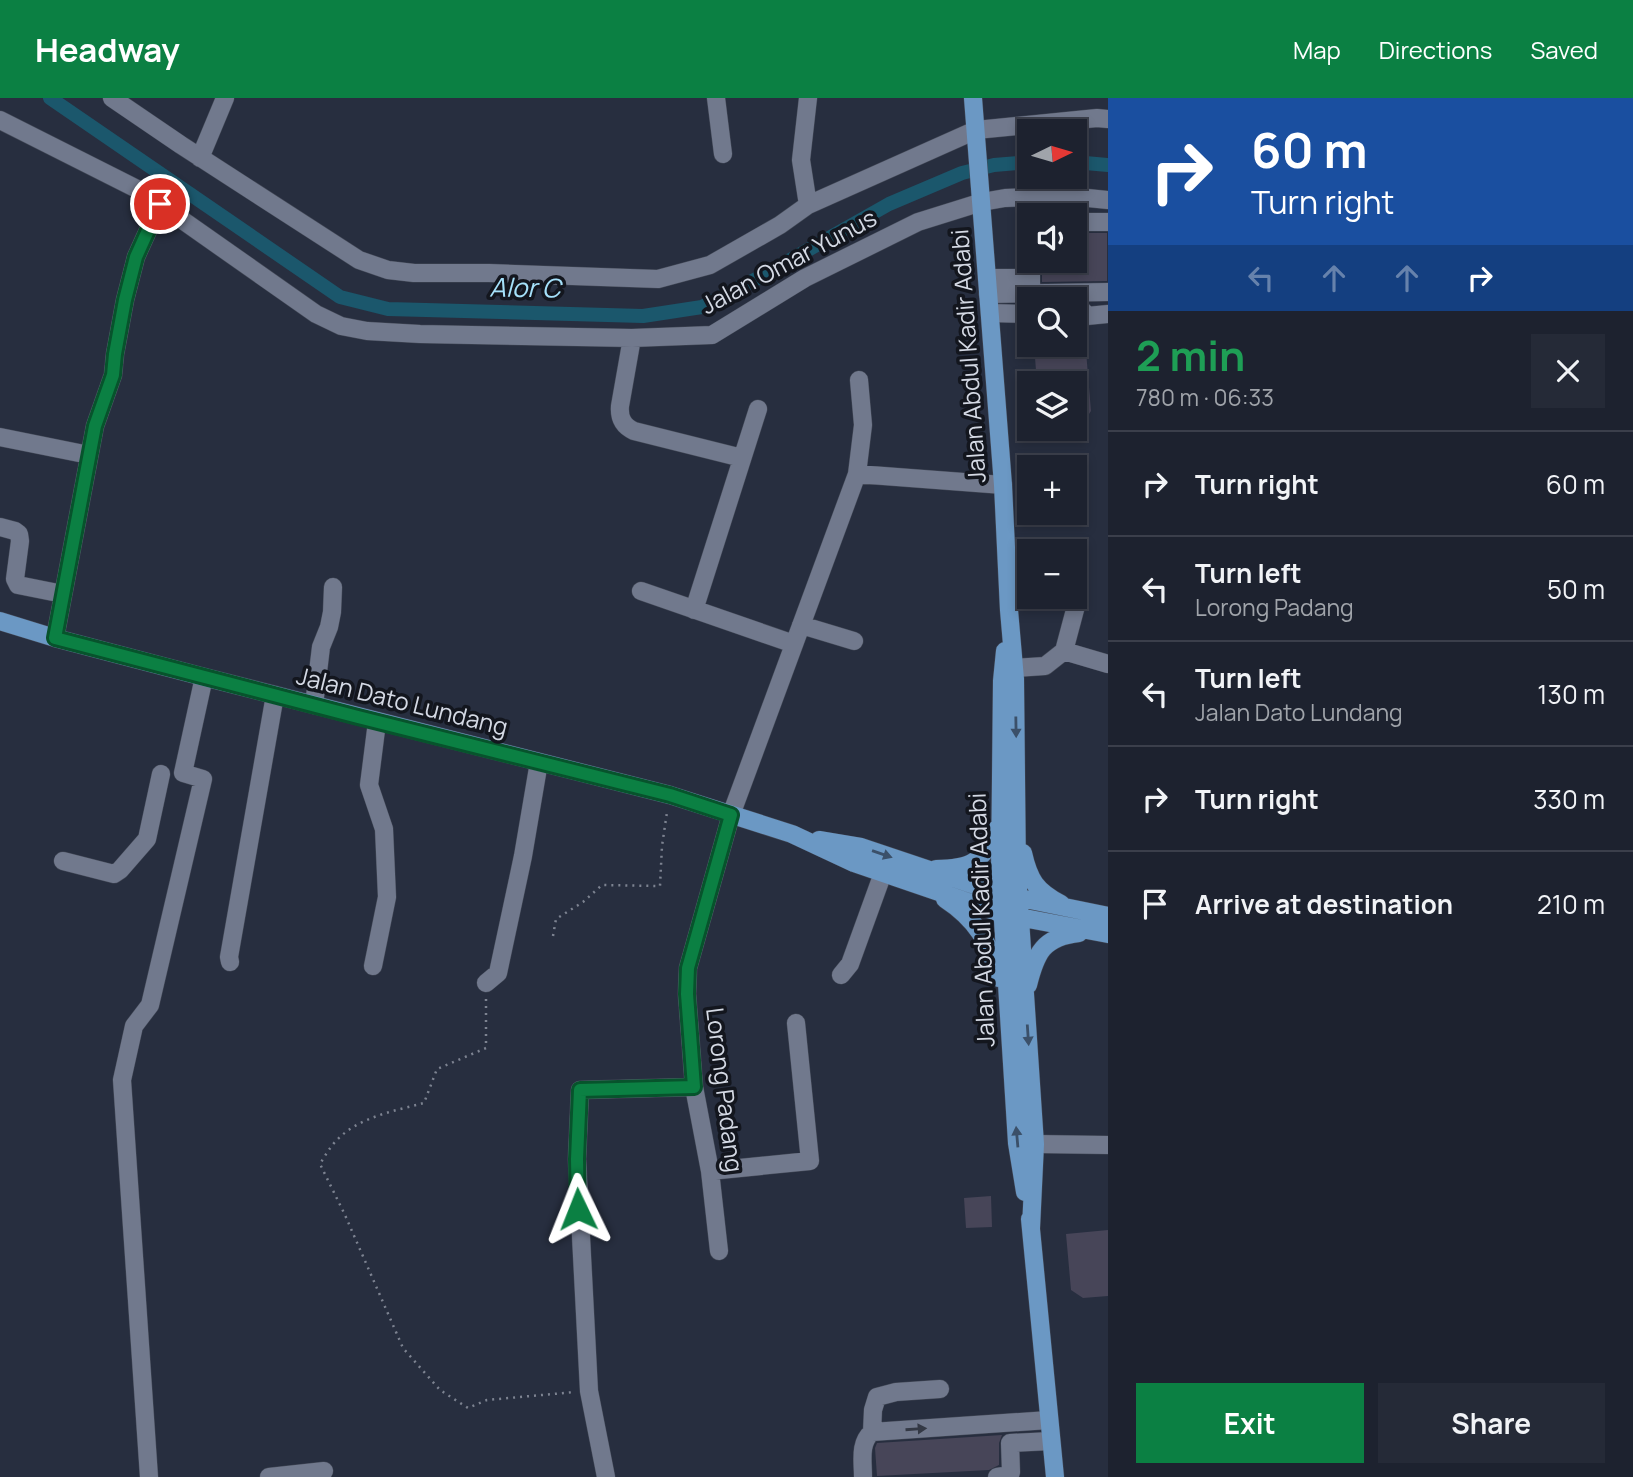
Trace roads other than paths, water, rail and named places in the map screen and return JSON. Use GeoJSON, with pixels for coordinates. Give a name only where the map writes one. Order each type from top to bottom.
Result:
{"type":"FeatureCollection","features":[{"type":"Feature","properties":{"kind":"main road","name":"Jalan Abdul Kadir Adabi"},"geometry":{"type":"LineString","coordinates":[[973,98],[1003,485],[1014,668],[1009,823],[1001,894],[1011,916],[1025,997],[1035,1144],[1031,1228]]}},
{"type":"Feature","properties":{"kind":"main road","name":"Jalan Abdul Kadir Adabi"},"geometry":{"type":"LineString","coordinates":[[1009,610],[1002,681],[1009,823],[1019,899],[1011,916],[1008,1008],[1017,1143],[1031,1228],[1055,1477]]}},
{"type":"Feature","properties":{"kind":"main road","name":"Jalan Dato Lundang"},"geometry":{"type":"LineString","coordinates":[[0,621],[55,638],[377,722],[670,795],[792,834],[861,847],[1019,899],[1108,916]]}},
{"type":"Feature","properties":{"kind":"main road"},"geometry":{"type":"LineString","coordinates":[[926,869],[956,869],[970,865],[980,858],[1009,823],[1032,881],[1047,895],[1073,909]]}},
{"type":"Feature","properties":{"kind":"main road","name":"Jalan Dato Lundang"},"geometry":{"type":"LineString","coordinates":[[792,834],[854,863],[1011,916],[1102,933]]}},
{"type":"Feature","properties":{"kind":"main road"},"geometry":{"type":"LineString","coordinates":[[928,888],[953,905],[978,929],[987,942],[1008,1008]]}},
{"type":"Feature","properties":{"kind":"main road"},"geometry":{"type":"LineString","coordinates":[[1025,997],[1030,977],[1043,948],[1054,938],[1069,934],[1102,933]]}},
{"type":"Feature","properties":{"kind":"street"},"geometry":{"type":"LineString","coordinates":[[112,98],[359,260],[388,270],[414,273],[658,279],[710,265],[780,225],[808,205],[976,130],[1097,117],[1108,120]]}},
{"type":"Feature","properties":{"kind":"street"},"geometry":{"type":"LineString","coordinates":[[200,158],[225,98]]}},
{"type":"Feature","properties":{"kind":"street"},"geometry":{"type":"LineString","coordinates":[[716,98],[723,153]]}},
{"type":"Feature","properties":{"kind":"street"},"geometry":{"type":"LineString","coordinates":[[808,98],[800,160],[808,205]]}},
{"type":"Feature","properties":{"kind":"street","name":"Jalan Omar Yunus"},"geometry":{"type":"LineString","coordinates":[[0,120],[141,191],[316,314],[341,326],[367,331],[632,338],[712,335],[805,278],[981,194],[1005,198],[1068,196],[1108,201]]}},
{"type":"Feature","properties":{"kind":"street"},"geometry":{"type":"LineString","coordinates":[[55,638],[95,426],[113,375],[125,300],[136,257],[160,204]]}},
{"type":"Feature","properties":{"kind":"street"},"geometry":{"type":"LineString","coordinates":[[1087,222],[1108,222]]}},
{"type":"Feature","properties":{"kind":"street"},"geometry":{"type":"LineString","coordinates":[[988,286],[1031,277],[1108,292]]}},
{"type":"Feature","properties":{"kind":"street"},"geometry":{"type":"LineString","coordinates":[[990,313],[1017,314]]}},
{"type":"Feature","properties":{"kind":"street"},"geometry":{"type":"LineString","coordinates":[[1087,316],[1108,314]]}},
{"type":"Feature","properties":{"kind":"street"},"geometry":{"type":"LineString","coordinates":[[632,338],[620,406],[620,416],[625,425],[634,431],[742,458]]}},
{"type":"Feature","properties":{"kind":"street","name":"Lorong Padang"},"geometry":{"type":"LineString","coordinates":[[719,1251],[710,1171],[694,1087],[687,994],[688,968],[731,815],[857,474],[863,425],[859,380]]}},
{"type":"Feature","properties":{"kind":"street"},"geometry":{"type":"LineString","coordinates":[[694,610],[758,410]]}},
{"type":"Feature","properties":{"kind":"street"},"geometry":{"type":"LineString","coordinates":[[0,437],[89,456]]}},
{"type":"Feature","properties":{"kind":"street"},"geometry":{"type":"LineString","coordinates":[[857,474],[1003,485]]}},
{"type":"Feature","properties":{"kind":"street"},"geometry":{"type":"LineString","coordinates":[[0,527],[19,534],[15,579],[18,585],[63,594]]}},
{"type":"Feature","properties":{"kind":"street"},"geometry":{"type":"LineString","coordinates":[[314,705],[321,647],[332,612],[332,587]]}},
{"type":"Feature","properties":{"kind":"street"},"geometry":{"type":"LineString","coordinates":[[640,592],[794,644]]}},
{"type":"Feature","properties":{"kind":"street"},"geometry":{"type":"LineString","coordinates":[[1014,668],[1045,666],[1064,651],[1075,609]]}},
{"type":"Feature","properties":{"kind":"street"},"geometry":{"type":"LineString","coordinates":[[801,625],[854,640]]}},
{"type":"Feature","properties":{"kind":"street"},"geometry":{"type":"LineString","coordinates":[[1064,651],[1108,664]]}},
{"type":"Feature","properties":{"kind":"street"},"geometry":{"type":"LineString","coordinates":[[149,1477],[122,1080],[134,1026],[150,1005],[203,779],[183,773],[204,677]]}},
{"type":"Feature","properties":{"kind":"street"},"geometry":{"type":"LineString","coordinates":[[230,962],[275,695]]}},
{"type":"Feature","properties":{"kind":"street"},"geometry":{"type":"LineString","coordinates":[[373,966],[387,897],[384,829],[369,785],[377,722]]}},
{"type":"Feature","properties":{"kind":"street"},"geometry":{"type":"LineString","coordinates":[[486,983],[498,973],[523,856],[539,762]]}},
{"type":"Feature","properties":{"kind":"street"},"geometry":{"type":"LineString","coordinates":[[63,862],[110,873],[120,870],[147,839],[161,774]]}},
{"type":"Feature","properties":{"kind":"street"},"geometry":{"type":"LineString","coordinates":[[841,975],[850,964],[883,873]]}},
{"type":"Feature","properties":{"kind":"street"},"geometry":{"type":"LineString","coordinates":[[710,1171],[810,1161],[796,1023]]}},
{"type":"Feature","properties":{"kind":"street"},"geometry":{"type":"LineString","coordinates":[[606,1477],[589,1391],[577,1159],[580,1090],[694,1087]]}},
{"type":"Feature","properties":{"kind":"street"},"geometry":{"type":"LineString","coordinates":[[1035,1144],[1108,1144]]}},
{"type":"Feature","properties":{"kind":"street"},"geometry":{"type":"LineString","coordinates":[[872,1432],[873,1410],[877,1397],[896,1392],[940,1389]]}},
{"type":"Feature","properties":{"kind":"street"},"geometry":{"type":"LineString","coordinates":[[863,1477],[863,1448],[866,1437],[872,1432],[1049,1420]]}},
{"type":"Feature","properties":{"kind":"street"},"geometry":{"type":"LineString","coordinates":[[997,1477],[1010,1475],[1011,1472],[1008,1423]]}},
{"type":"Feature","properties":{"kind":"street"},"geometry":{"type":"LineString","coordinates":[[1010,1444],[1051,1441]]}},
{"type":"Feature","properties":{"kind":"street"},"geometry":{"type":"LineString","coordinates":[[269,1477],[324,1471]]}},
{"type":"Feature","properties":{"kind":"waterway","name":"Alor C"},"geometry":{"type":"LineString","coordinates":[[50,98],[340,297],[388,309],[643,316],[702,307],[889,204],[962,173],[994,165],[1017,163]]}},
{"type":"Feature","properties":{"kind":"waterway","name":"Alor C"},"geometry":{"type":"LineString","coordinates":[[1087,163],[1108,165]]}}]}
